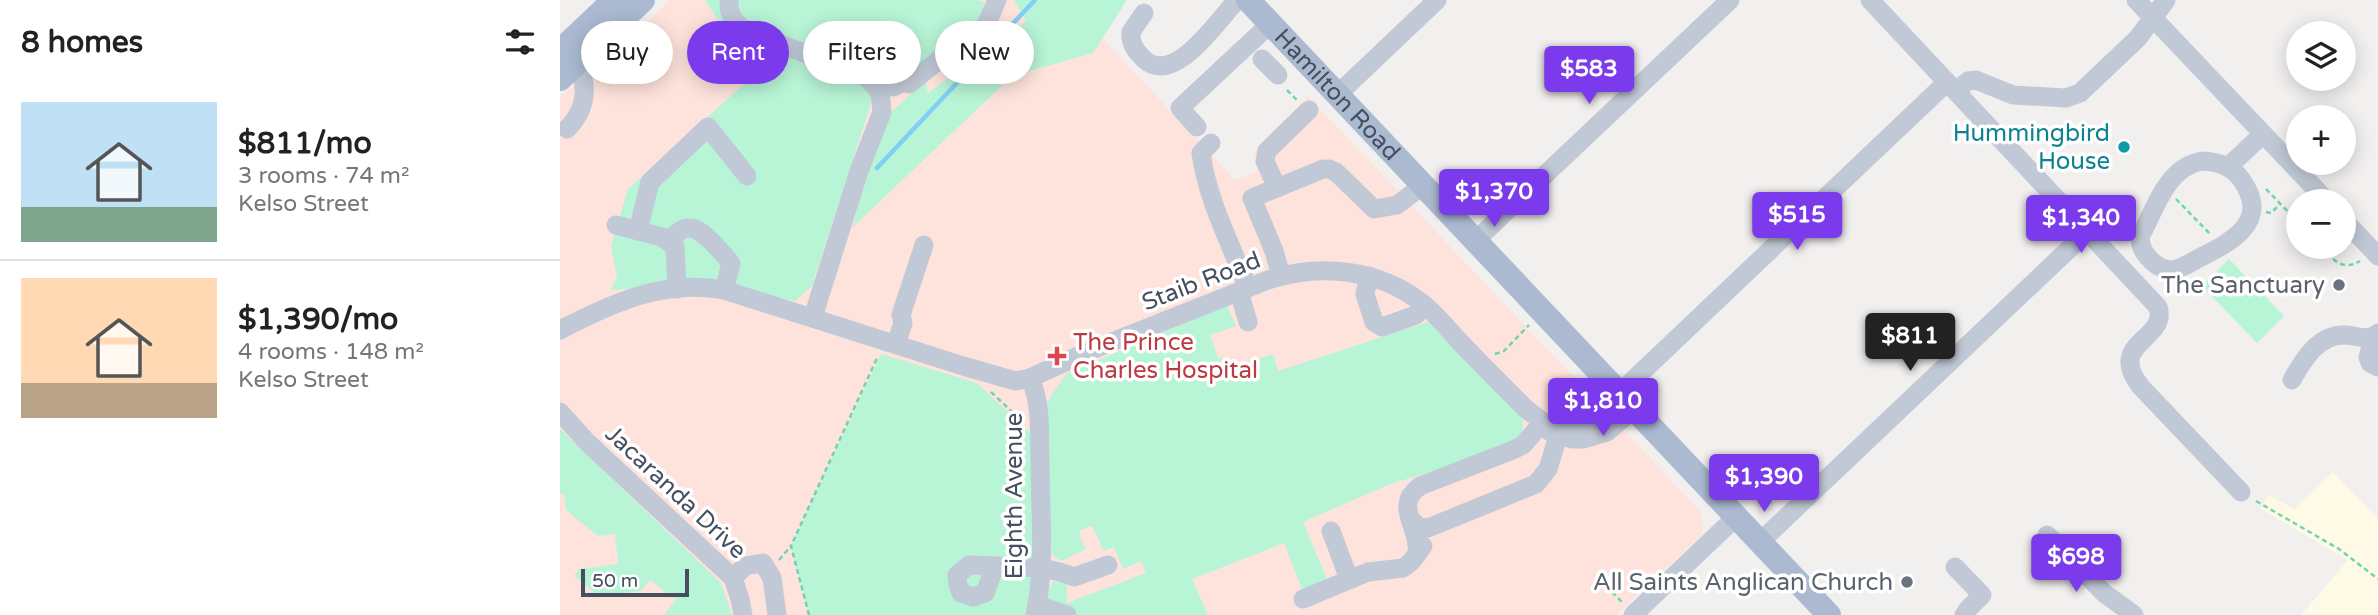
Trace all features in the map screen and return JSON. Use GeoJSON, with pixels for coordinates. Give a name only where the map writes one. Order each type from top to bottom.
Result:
{"type":"FeatureCollection","features":[{"type":"Feature","properties":{"kind":"main road"},"geometry":{"type":"LineString","coordinates":[[566,59],[614,0]]}},
{"type":"Feature","properties":{"kind":"main road"},"geometry":{"type":"LineString","coordinates":[[566,59],[643,0]]}},
{"type":"Feature","properties":{"kind":"main road","name":"Hamilton Road"},"geometry":{"type":"LineString","coordinates":[[1248,0],[1829,615]]}},
{"type":"Feature","properties":{"kind":"street"},"geometry":{"type":"LineString","coordinates":[[729,0],[731,16],[740,27],[803,53]]}},
{"type":"Feature","properties":{"kind":"street"},"geometry":{"type":"LineString","coordinates":[[921,74],[950,51],[977,36],[998,0]]}},
{"type":"Feature","properties":{"kind":"street"},"geometry":{"type":"LineString","coordinates":[[1144,13],[1131,32],[1132,44],[1150,63],[1168,66],[1183,58],[1213,29],[1237,0]]}},
{"type":"Feature","properties":{"kind":"street"},"geometry":{"type":"LineString","coordinates":[[1337,95],[1437,0]]}},
{"type":"Feature","properties":{"kind":"street"},"geometry":{"type":"LineString","coordinates":[[1475,242],[1730,0]]}},
{"type":"Feature","properties":{"kind":"street"},"geometry":{"type":"LineString","coordinates":[[1870,0],[2154,301],[2160,313],[2158,324],[2133,351],[2130,358],[2131,373],[2141,387],[2241,492]]}},
{"type":"Feature","properties":{"kind":"street"},"geometry":{"type":"LineString","coordinates":[[2136,0],[2316,189]]}},
{"type":"Feature","properties":{"kind":"street"},"geometry":{"type":"LineString","coordinates":[[1417,554],[1419,541],[1406,509],[1411,492],[1420,486],[1513,450],[1554,428],[1584,439],[1601,436],[1614,428],[1627,401],[1951,87],[1976,80],[2012,95],[2042,98],[2080,93],[2121,56],[2154,19],[2166,0]]}},
{"type":"Feature","properties":{"kind":"street"},"geometry":{"type":"LineString","coordinates":[[1197,127],[1180,108],[1270,24]]}},
{"type":"Feature","properties":{"kind":"street"},"geometry":{"type":"LineString","coordinates":[[566,59],[583,75],[583,107],[578,118],[567,129]]}},
{"type":"Feature","properties":{"kind":"street"},"geometry":{"type":"LineString","coordinates":[[1262,59],[1280,80]]}},
{"type":"Feature","properties":{"kind":"street"},"geometry":{"type":"LineString","coordinates":[[873,84],[880,92],[882,112]]}},
{"type":"Feature","properties":{"kind":"street"},"geometry":{"type":"LineString","coordinates":[[884,84],[894,87],[901,84]]}},
{"type":"Feature","properties":{"kind":"street"},"geometry":{"type":"LineString","coordinates":[[813,317],[859,171],[882,112],[910,84]]}},
{"type":"Feature","properties":{"kind":"street"},"geometry":{"type":"LineString","coordinates":[[1277,188],[1265,161],[1267,151],[1308,103]]}},
{"type":"Feature","properties":{"kind":"street"},"geometry":{"type":"LineString","coordinates":[[638,231],[650,182],[708,127],[747,176]]}},
{"type":"Feature","properties":{"kind":"street"},"geometry":{"type":"LineString","coordinates":[[2229,166],[2263,134]]}},
{"type":"Feature","properties":{"kind":"street"},"geometry":{"type":"LineString","coordinates":[[1211,144],[1201,153],[1203,165],[1244,290],[1248,322]]}},
{"type":"Feature","properties":{"kind":"street"},"geometry":{"type":"LineString","coordinates":[[2211,161],[2229,166],[2250,195],[2251,211],[2243,231],[2222,247],[2176,269],[2164,268],[2151,260],[2141,247],[2140,239],[2166,188],[2177,171],[2192,163],[2211,161]]}},
{"type":"Feature","properties":{"kind":"street"},"geometry":{"type":"LineString","coordinates":[[1281,276],[1274,251],[1252,198],[1323,169],[1336,172],[1367,205],[1380,210],[1405,200],[1422,186]]}},
{"type":"Feature","properties":{"kind":"street"},"geometry":{"type":"LineString","coordinates":[[616,225],[669,242],[675,247],[677,289]]}},
{"type":"Feature","properties":{"kind":"street"},"geometry":{"type":"LineString","coordinates":[[669,242],[676,233],[685,228],[697,229],[703,233],[731,264],[724,290]]}},
{"type":"Feature","properties":{"kind":"street"},"geometry":{"type":"LineString","coordinates":[[1760,542],[2087,232]]}},
{"type":"Feature","properties":{"kind":"street"},"geometry":{"type":"LineString","coordinates":[[2356,233],[2374,252]]}},
{"type":"Feature","properties":{"kind":"street"},"geometry":{"type":"LineString","coordinates":[[889,342],[894,321],[901,314],[924,245]]}},
{"type":"Feature","properties":{"kind":"street"},"geometry":{"type":"LineString","coordinates":[[2131,278],[2151,260]]}},
{"type":"Feature","properties":{"kind":"street","name":"Staib Road"},"geometry":{"type":"LineString","coordinates":[[560,330],[617,301],[636,295],[708,287],[1016,381],[1030,378],[1101,346],[1281,276],[1338,271],[1369,276],[1395,286],[1424,305],[1525,408],[1554,428]]}},
{"type":"Feature","properties":{"kind":"street"},"geometry":{"type":"LineString","coordinates":[[1369,276],[1365,294],[1377,326],[1382,327],[1416,315],[1424,305]]}},
{"type":"Feature","properties":{"kind":"street"},"geometry":{"type":"LineString","coordinates":[[2292,380],[2309,353],[2327,339],[2346,335],[2376,341],[2368,356],[2370,363],[2378,367]]}},
{"type":"Feature","properties":{"kind":"street","name":"Eighth Avenue"},"geometry":{"type":"LineString","coordinates":[[1030,378],[1038,395],[1040,437],[1042,569],[1036,610]]}},
{"type":"Feature","properties":{"kind":"street","name":"Jacaranda Drive"},"geometry":{"type":"LineString","coordinates":[[560,412],[587,442],[733,578],[743,615]]}},
{"type":"Feature","properties":{"kind":"street"},"geometry":{"type":"LineString","coordinates":[[1410,519],[1419,527],[1428,528],[1535,484],[1548,469],[1554,428]]}},
{"type":"Feature","properties":{"kind":"street"},"geometry":{"type":"LineString","coordinates":[[1633,614],[1736,517]]}},
{"type":"Feature","properties":{"kind":"street"},"geometry":{"type":"LineString","coordinates":[[1302,603],[1368,572],[1403,568],[1441,523]]}},
{"type":"Feature","properties":{"kind":"street"},"geometry":{"type":"LineString","coordinates":[[1331,531],[1349,579]]}},
{"type":"Feature","properties":{"kind":"street"},"geometry":{"type":"LineString","coordinates":[[2047,536],[2104,593],[2134,615]]}},
{"type":"Feature","properties":{"kind":"street"},"geometry":{"type":"LineString","coordinates":[[733,578],[746,566],[763,563],[772,578],[777,615]]}},
{"type":"Feature","properties":{"kind":"street"},"geometry":{"type":"LineString","coordinates":[[995,566],[1061,571],[1074,577],[1108,565]]}},
{"type":"Feature","properties":{"kind":"street"},"geometry":{"type":"LineString","coordinates":[[1955,566],[1982,595],[1965,615]]}},
{"type":"Feature","properties":{"kind":"street"},"geometry":{"type":"LineString","coordinates":[[1036,610],[1067,615]]}},
{"type":"Feature","properties":{"kind":"path"},"geometry":{"type":"LineString","coordinates":[[1280,80],[1299,103],[1308,103]]}},
{"type":"Feature","properties":{"kind":"path"},"geometry":{"type":"LineString","coordinates":[[2263,186],[2286,210]]}},
{"type":"Feature","properties":{"kind":"path"},"geometry":{"type":"LineString","coordinates":[[2166,188],[2222,247]]}},
{"type":"Feature","properties":{"kind":"path"},"geometry":{"type":"LineString","coordinates":[[2333,259],[2338,264],[2351,266],[2374,252]]}},
{"type":"Feature","properties":{"kind":"path"},"geometry":{"type":"LineString","coordinates":[[1475,357],[1480,351],[1496,354],[1504,351],[1529,325]]}},
{"type":"Feature","properties":{"kind":"path"},"geometry":{"type":"LineString","coordinates":[[809,615],[790,546],[889,342]]}},
{"type":"Feature","properties":{"kind":"path"},"geometry":{"type":"LineString","coordinates":[[990,391],[1040,437]]}},
{"type":"Feature","properties":{"kind":"path"},"geometry":{"type":"LineString","coordinates":[[2241,492],[2339,549],[2378,579]]}},
{"type":"Feature","properties":{"kind":"path"},"geometry":{"type":"LineString","coordinates":[[1600,580],[1633,614]]}},
{"type":"Feature","properties":{"kind":"shaded area","name":"The Prince Charles Hospital"},"geometry":{"type":"Polygon","coordinates":[[[670,0],[1091,0],[1079,13],[1235,180],[1257,172],[1255,149],[1308,96],[1701,512],[1703,534],[1616,615],[560,615],[560,97],[581,78],[581,84],[673,84],[673,21],[648,21],[670,0]]]}},
{"type":"Feature","properties":{"kind":"shaded area"},"geometry":{"type":"Polygon","coordinates":[[[2333,472],[2378,519],[2378,615],[2301,615],[2348,560],[2261,509],[2268,495],[2294,509],[2333,472]]]}},
{"type":"Feature","properties":{"kind":"green space"},"geometry":{"type":"Polygon","coordinates":[[[705,0],[978,0],[984,3],[982,21],[935,21],[935,56],[921,64],[921,21],[803,21],[803,84],[890,84],[874,94],[812,286],[795,301],[707,283],[611,290],[617,277],[611,246],[628,189],[744,84],[789,84],[789,21],[719,21],[705,0]]]}},
{"type":"Feature","properties":{"kind":"green space"},"geometry":{"type":"Polygon","coordinates":[[[1014,0],[1127,0],[1093,53],[1034,70],[1034,21],[1026,21],[1014,0]]]}},
{"type":"Feature","properties":{"kind":"green space"},"geometry":{"type":"Polygon","coordinates":[[[925,81],[928,93],[940,84],[1004,84],[853,227],[864,178],[891,112],[925,81]]]}},
{"type":"Feature","properties":{"kind":"green space"},"geometry":{"type":"Polygon","coordinates":[[[2229,259],[2284,316],[2257,343],[2202,286],[2229,259]]]}},
{"type":"Feature","properties":{"kind":"green space"},"geometry":{"type":"Polygon","coordinates":[[[1227,305],[1236,326],[1210,335],[1218,358],[1222,357],[1226,369],[1273,354],[1278,371],[1428,322],[1523,418],[1522,439],[1504,450],[1390,484],[1303,522],[1329,584],[1304,594],[1284,543],[1192,579],[1208,615],[1067,615],[1050,605],[1047,592],[1053,582],[1067,581],[1067,603],[1146,573],[1141,561],[1123,569],[1114,547],[1104,551],[1092,526],[1080,530],[1086,549],[1061,561],[1052,555],[1045,405],[1066,374],[1227,305]]]}},
{"type":"Feature","properties":{"kind":"green space"},"geometry":{"type":"Polygon","coordinates":[[[881,354],[977,383],[1031,434],[1033,576],[1026,615],[809,615],[791,546],[881,354]]]}},
{"type":"Feature","properties":{"kind":"green space"},"geometry":{"type":"Polygon","coordinates":[[[560,429],[721,583],[732,615],[664,615],[676,600],[650,580],[641,591],[599,596],[574,576],[579,569],[618,564],[615,534],[598,536],[566,510],[564,494],[560,494],[560,429]]]}},
{"type":"Feature","properties":{"kind":"waterway"},"geometry":{"type":"LineString","coordinates":[[877,168],[1035,0]]}},
{"type":"Feature","properties":{"kind":"place","name":"Hummingbird House"},"geometry":{"type":"Point","coordinates":[2124,147]}},
{"type":"Feature","properties":{"kind":"place","name":"The Sanctuary"},"geometry":{"type":"Point","coordinates":[2339,285]}},
{"type":"Feature","properties":{"kind":"place","name":"The Prince Charles Hospital"},"geometry":{"type":"Point","coordinates":[1057,356]}},
{"type":"Feature","properties":{"kind":"place","name":"All Saints Anglican Church"},"geometry":{"type":"Point","coordinates":[1907,582]}}]}
